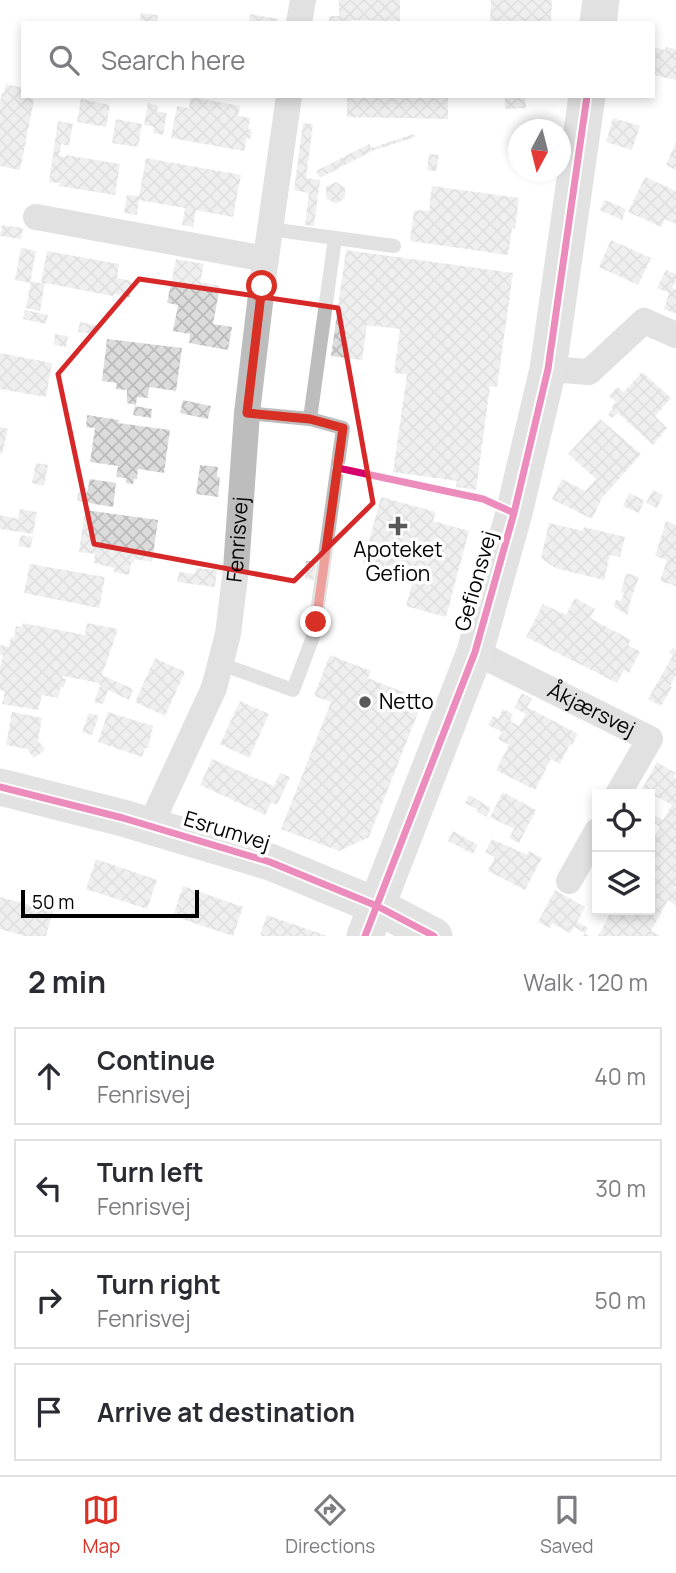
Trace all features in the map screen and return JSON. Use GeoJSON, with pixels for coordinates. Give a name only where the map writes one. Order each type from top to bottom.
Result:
{"type":"FeatureCollection","features":[{"type":"Feature","properties":{"kind":"main road"},"geometry":{"type":"LineString","coordinates":[[598,21],[601,0]]}},
{"type":"Feature","properties":{"kind":"main road","name":"Gefionsvej"},"geometry":{"type":"LineString","coordinates":[[371,921],[475,652],[514,513],[548,369],[587,98]]}},
{"type":"Feature","properties":{"kind":"main road","name":"Esrumvej"},"geometry":{"type":"LineString","coordinates":[[0,787],[150,826],[270,862],[371,921],[434,936]]}},
{"type":"Feature","properties":{"kind":"street"},"geometry":{"type":"LineString","coordinates":[[299,21],[303,0]]}},
{"type":"Feature","properties":{"kind":"street","name":"Fenrisvej"},"geometry":{"type":"LineString","coordinates":[[150,826],[214,688],[228,634],[236,569],[247,413],[289,98]]}},
{"type":"Feature","properties":{"kind":"street"},"geometry":{"type":"LineString","coordinates":[[36,217],[266,259]]}},
{"type":"Feature","properties":{"kind":"street"},"geometry":{"type":"LineString","coordinates":[[548,369],[589,372],[644,321],[676,335]]}},
{"type":"Feature","properties":{"kind":"street","name":"Åkjærsvej"},"geometry":{"type":"LineString","coordinates":[[475,652],[650,738],[621,789]]}},
{"type":"Feature","properties":{"kind":"street"},"geometry":{"type":"LineString","coordinates":[[569,881],[592,840]]}},
{"type":"Feature","properties":{"kind":"lane"},"geometry":{"type":"LineString","coordinates":[[270,229],[394,246]]}},
{"type":"Feature","properties":{"kind":"lane"},"geometry":{"type":"LineString","coordinates":[[310,419],[335,238]]}},
{"type":"Feature","properties":{"kind":"lane"},"geometry":{"type":"LineString","coordinates":[[220,664],[293,690],[314,634],[343,428],[310,419],[247,413]]}},
{"type":"Feature","properties":{"kind":"highlighted area"},"geometry":{"type":"Polygon","coordinates":[[[139,279],[338,308],[373,503],[294,581],[94,544],[58,374],[139,279]]]}},
{"type":"Feature","properties":{"kind":"building"},"geometry":{"type":"Polygon","coordinates":[[[339,0],[400,0],[400,21],[329,21],[329,16],[339,16],[339,0]]]}},
{"type":"Feature","properties":{"kind":"building"},"geometry":{"type":"Polygon","coordinates":[[[491,0],[552,0],[551,21],[490,21],[491,0]]]}},
{"type":"Feature","properties":{"kind":"building"},"geometry":{"type":"Polygon","coordinates":[[[141,13],[158,15],[157,21],[140,20],[141,13]]]}},
{"type":"Feature","properties":{"kind":"building"},"geometry":{"type":"Polygon","coordinates":[[[250,14],[278,19],[278,21],[249,21],[250,14]]]}},
{"type":"Feature","properties":{"kind":"building"},"geometry":{"type":"Polygon","coordinates":[[[655,48],[676,49],[676,80],[655,75],[655,48]]]}},
{"type":"Feature","properties":{"kind":"building"},"geometry":{"type":"Polygon","coordinates":[[[6,84],[21,88],[21,98],[34,100],[20,170],[0,166],[0,103],[6,84]]]}},
{"type":"Feature","properties":{"kind":"building"},"geometry":{"type":"Polygon","coordinates":[[[191,98],[240,106],[238,116],[250,118],[248,129],[252,130],[244,151],[171,138],[177,106],[189,108],[191,98]]]}},
{"type":"Feature","properties":{"kind":"building"},"geometry":{"type":"Polygon","coordinates":[[[347,98],[448,98],[448,119],[347,117],[347,98]]]}},
{"type":"Feature","properties":{"kind":"building"},"geometry":{"type":"Polygon","coordinates":[[[505,98],[525,98],[526,108],[505,109],[505,98]]]}},
{"type":"Feature","properties":{"kind":"building"},"geometry":{"type":"Polygon","coordinates":[[[81,99],[110,105],[106,127],[77,122],[81,99]]]}},
{"type":"Feature","properties":{"kind":"building"},"geometry":{"type":"Polygon","coordinates":[[[148,103],[158,106],[157,111],[167,113],[163,135],[153,133],[154,127],[144,125],[148,103]]]}},
{"type":"Feature","properties":{"kind":"building"},"geometry":{"type":"Polygon","coordinates":[[[613,118],[640,126],[632,150],[606,142],[613,118]]]}},
{"type":"Feature","properties":{"kind":"building"},"geometry":{"type":"Polygon","coordinates":[[[116,119],[142,124],[138,147],[112,143],[116,119]]]}},
{"type":"Feature","properties":{"kind":"building"},"geometry":{"type":"Polygon","coordinates":[[[58,121],[73,124],[69,146],[61,144],[59,156],[120,164],[115,195],[49,182],[58,121]]]}},
{"type":"Feature","properties":{"kind":"building"},"geometry":{"type":"Polygon","coordinates":[[[303,123],[313,124],[306,178],[320,180],[314,226],[305,225],[309,193],[294,190],[303,123]]]}},
{"type":"Feature","properties":{"kind":"building"},"geometry":{"type":"Polygon","coordinates":[[[414,134],[415,137],[372,151],[320,178],[316,171],[369,144],[371,148],[414,134]]]}},
{"type":"Feature","properties":{"kind":"building"},"geometry":{"type":"Polygon","coordinates":[[[676,142],[676,170],[666,165],[676,142]]]}},
{"type":"Feature","properties":{"kind":"building"},"geometry":{"type":"Polygon","coordinates":[[[429,154],[439,155],[436,171],[427,170],[429,154]]]}},
{"type":"Feature","properties":{"kind":"building"},"geometry":{"type":"Polygon","coordinates":[[[146,158],[241,175],[233,217],[196,210],[193,227],[182,225],[185,208],[139,200],[137,215],[124,213],[127,195],[139,196],[146,158]]]}},
{"type":"Feature","properties":{"kind":"building"},"geometry":{"type":"Polygon","coordinates":[[[645,177],[676,191],[676,224],[665,219],[661,227],[628,212],[645,177]]]}},
{"type":"Feature","properties":{"kind":"building"},"geometry":{"type":"Polygon","coordinates":[[[336,182],[345,188],[345,198],[336,204],[326,198],[326,187],[336,182]]]}},
{"type":"Feature","properties":{"kind":"building"},"geometry":{"type":"Polygon","coordinates":[[[432,186],[519,198],[508,255],[410,241],[414,210],[429,211],[432,186]]]}},
{"type":"Feature","properties":{"kind":"building"},"geometry":{"type":"Polygon","coordinates":[[[605,200],[626,209],[622,220],[600,210],[605,200]]]}},
{"type":"Feature","properties":{"kind":"building"},"geometry":{"type":"Polygon","coordinates":[[[2,225],[23,228],[21,239],[0,236],[2,225]]]}},
{"type":"Feature","properties":{"kind":"building"},"geometry":{"type":"Polygon","coordinates":[[[611,240],[651,258],[638,285],[599,267],[611,240]]]}},
{"type":"Feature","properties":{"kind":"building"},"geometry":{"type":"Polygon","coordinates":[[[21,248],[36,251],[30,283],[15,280],[21,248]]]}},
{"type":"Feature","properties":{"kind":"building"},"geometry":{"type":"Polygon","coordinates":[[[346,250],[513,273],[497,387],[490,386],[476,490],[456,487],[457,481],[393,472],[407,374],[394,373],[400,329],[367,325],[362,360],[331,356],[346,250]]]}},
{"type":"Feature","properties":{"kind":"building"},"geometry":{"type":"Polygon","coordinates":[[[47,251],[119,264],[117,278],[132,281],[130,297],[45,283],[40,311],[26,308],[31,281],[41,283],[47,251]]]}},
{"type":"Feature","properties":{"kind":"building"},"geometry":{"type":"Polygon","coordinates":[[[176,259],[204,264],[200,282],[220,286],[213,324],[232,327],[228,350],[189,343],[190,334],[173,331],[178,305],[167,303],[176,259]]]}},
{"type":"Feature","properties":{"kind":"building"},"geometry":{"type":"Polygon","coordinates":[[[666,270],[676,274],[672,288],[676,290],[676,314],[664,309],[669,293],[657,288],[666,270]]]}},
{"type":"Feature","properties":{"kind":"building"},"geometry":{"type":"Polygon","coordinates":[[[25,310],[48,315],[46,324],[23,319],[25,310]]]}},
{"type":"Feature","properties":{"kind":"building"},"geometry":{"type":"Polygon","coordinates":[[[80,322],[96,325],[95,334],[78,332],[80,322]]]}},
{"type":"Feature","properties":{"kind":"building"},"geometry":{"type":"Polygon","coordinates":[[[55,334],[68,336],[66,347],[54,345],[55,334]]]}},
{"type":"Feature","properties":{"kind":"building"},"geometry":{"type":"Polygon","coordinates":[[[107,339],[182,348],[176,391],[149,387],[148,398],[137,397],[136,405],[127,403],[127,390],[116,389],[117,383],[102,381],[107,339]]]}},
{"type":"Feature","properties":{"kind":"building"},"geometry":{"type":"Polygon","coordinates":[[[0,353],[52,363],[46,397],[0,389],[0,353]]]}},
{"type":"Feature","properties":{"kind":"building"},"geometry":{"type":"Polygon","coordinates":[[[642,372],[671,398],[655,416],[667,428],[653,445],[618,413],[612,418],[608,415],[616,402],[609,396],[617,387],[624,392],[642,372]]]}},
{"type":"Feature","properties":{"kind":"building"},"geometry":{"type":"Polygon","coordinates":[[[183,400],[211,406],[208,419],[180,413],[183,400]]]}},
{"type":"Feature","properties":{"kind":"building"},"geometry":{"type":"Polygon","coordinates":[[[135,406],[152,409],[151,418],[133,415],[135,406]]]}},
{"type":"Feature","properties":{"kind":"building"},"geometry":{"type":"Polygon","coordinates":[[[87,415],[119,420],[118,423],[170,430],[164,473],[138,469],[137,479],[134,479],[133,484],[126,483],[126,478],[116,477],[118,466],[90,462],[95,428],[86,427],[87,415]]]}},
{"type":"Feature","properties":{"kind":"building"},"geometry":{"type":"Polygon","coordinates":[[[600,419],[641,454],[602,498],[592,519],[552,499],[562,479],[585,491],[596,479],[568,454],[600,419]]]}},
{"type":"Feature","properties":{"kind":"building"},"geometry":{"type":"Polygon","coordinates":[[[0,427],[8,429],[2,454],[0,453],[0,427]]]}},
{"type":"Feature","properties":{"kind":"building"},"geometry":{"type":"Polygon","coordinates":[[[36,463],[48,465],[44,486],[32,483],[36,463]]]}},
{"type":"Feature","properties":{"kind":"building"},"geometry":{"type":"Polygon","coordinates":[[[200,465],[218,467],[218,497],[196,494],[200,465]]]}},
{"type":"Feature","properties":{"kind":"building"},"geometry":{"type":"Polygon","coordinates":[[[90,479],[116,483],[113,507],[77,501],[78,492],[87,493],[90,479]]]}},
{"type":"Feature","properties":{"kind":"building"},"geometry":{"type":"Polygon","coordinates":[[[653,490],[663,495],[657,508],[646,503],[653,490]]]}},
{"type":"Feature","properties":{"kind":"building"},"geometry":{"type":"Polygon","coordinates":[[[629,493],[644,500],[639,513],[623,506],[629,493]]]}},
{"type":"Feature","properties":{"kind":"building"},"geometry":{"type":"Polygon","coordinates":[[[381,497],[436,512],[433,521],[469,531],[446,617],[406,606],[414,577],[363,563],[381,497]]]}},
{"type":"Feature","properties":{"kind":"building"},"geometry":{"type":"Polygon","coordinates":[[[20,509],[37,512],[33,534],[0,529],[0,515],[18,519],[20,509]]]}},
{"type":"Feature","properties":{"kind":"building"},"geometry":{"type":"Polygon","coordinates":[[[85,510],[158,520],[152,562],[134,559],[129,575],[94,563],[95,554],[79,552],[85,510]]]}},
{"type":"Feature","properties":{"kind":"building"},"geometry":{"type":"Polygon","coordinates":[[[666,521],[676,525],[676,586],[660,581],[667,560],[655,556],[666,521]]]}},
{"type":"Feature","properties":{"kind":"building"},"geometry":{"type":"Polygon","coordinates":[[[549,523],[583,531],[584,527],[625,537],[620,557],[610,555],[604,580],[555,568],[541,558],[549,523]]]}},
{"type":"Feature","properties":{"kind":"building"},"geometry":{"type":"Polygon","coordinates":[[[21,535],[33,537],[30,548],[18,546],[21,535]]]}},
{"type":"Feature","properties":{"kind":"building"},"geometry":{"type":"Polygon","coordinates":[[[306,561],[316,561],[314,580],[305,579],[306,561]]]}},
{"type":"Feature","properties":{"kind":"building"},"geometry":{"type":"Polygon","coordinates":[[[30,564],[105,577],[99,608],[24,593],[30,564]]]}},
{"type":"Feature","properties":{"kind":"building"},"geometry":{"type":"Polygon","coordinates":[[[196,568],[217,570],[215,587],[177,582],[179,572],[195,574],[196,568]]]}},
{"type":"Feature","properties":{"kind":"building"},"geometry":{"type":"Polygon","coordinates":[[[626,573],[639,577],[628,615],[614,607],[616,600],[621,601],[624,593],[621,592],[626,573]]]}},
{"type":"Feature","properties":{"kind":"building"},"geometry":{"type":"Polygon","coordinates":[[[575,598],[595,609],[590,618],[631,640],[628,645],[640,652],[629,673],[624,670],[617,683],[526,637],[543,604],[566,615],[575,598]]]}},
{"type":"Feature","properties":{"kind":"building"},"geometry":{"type":"Polygon","coordinates":[[[23,623],[85,635],[87,623],[118,629],[102,675],[133,689],[129,700],[108,690],[103,704],[94,702],[99,683],[63,676],[62,678],[66,679],[58,698],[42,695],[38,710],[2,704],[5,691],[0,690],[3,655],[0,655],[0,645],[9,647],[16,626],[22,627],[23,623]]]}},
{"type":"Feature","properties":{"kind":"building"},"geometry":{"type":"Polygon","coordinates":[[[673,647],[676,650],[676,675],[661,706],[648,699],[673,655],[669,653],[673,647]]]}},
{"type":"Feature","properties":{"kind":"building"},"geometry":{"type":"Polygon","coordinates":[[[330,655],[371,671],[368,678],[423,700],[369,837],[339,851],[281,829],[331,702],[314,696],[330,655]]]}},
{"type":"Feature","properties":{"kind":"building"},"geometry":{"type":"Polygon","coordinates":[[[155,658],[185,672],[165,716],[135,702],[155,658]]]}},
{"type":"Feature","properties":{"kind":"building"},"geometry":{"type":"Polygon","coordinates":[[[522,693],[532,699],[527,707],[578,734],[560,764],[551,759],[535,790],[496,770],[509,745],[498,739],[502,732],[488,725],[493,716],[498,719],[503,709],[513,714],[510,721],[519,726],[526,714],[514,708],[522,693]]]}},
{"type":"Feature","properties":{"kind":"building"},"geometry":{"type":"Polygon","coordinates":[[[240,701],[269,714],[249,758],[220,744],[240,701]]]}},
{"type":"Feature","properties":{"kind":"building"},"geometry":{"type":"Polygon","coordinates":[[[12,712],[42,718],[38,740],[45,750],[34,758],[27,749],[6,745],[12,712]]]}},
{"type":"Feature","properties":{"kind":"building"},"geometry":{"type":"Polygon","coordinates":[[[108,712],[153,726],[148,748],[145,748],[142,757],[98,742],[108,712]]]}},
{"type":"Feature","properties":{"kind":"building"},"geometry":{"type":"Polygon","coordinates":[[[89,713],[99,716],[92,735],[82,732],[89,713]]]}},
{"type":"Feature","properties":{"kind":"building"},"geometry":{"type":"Polygon","coordinates":[[[212,759],[274,786],[280,773],[290,777],[277,805],[271,802],[265,815],[200,785],[212,759]]]}},
{"type":"Feature","properties":{"kind":"building"},"geometry":{"type":"Polygon","coordinates":[[[657,762],[676,773],[673,777],[676,779],[676,906],[668,900],[651,931],[660,936],[598,936],[607,915],[655,915],[655,835],[660,827],[655,824],[655,816],[663,820],[672,805],[655,796],[655,789],[642,789],[657,762]]]}},
{"type":"Feature","properties":{"kind":"building"},"geometry":{"type":"Polygon","coordinates":[[[503,792],[536,810],[519,843],[509,838],[514,829],[490,817],[503,792]]]}},
{"type":"Feature","properties":{"kind":"building"},"geometry":{"type":"Polygon","coordinates":[[[469,795],[491,808],[486,817],[465,803],[469,795]]]}},
{"type":"Feature","properties":{"kind":"building"},"geometry":{"type":"Polygon","coordinates":[[[453,831],[478,845],[473,854],[448,841],[453,831]]]}},
{"type":"Feature","properties":{"kind":"building"},"geometry":{"type":"Polygon","coordinates":[[[492,839],[527,855],[529,851],[542,858],[525,890],[488,871],[495,857],[485,852],[492,839]]]}},
{"type":"Feature","properties":{"kind":"building"},"geometry":{"type":"Polygon","coordinates":[[[96,859],[157,880],[147,909],[86,889],[96,859]]]}},
{"type":"Feature","properties":{"kind":"building"},"geometry":{"type":"Polygon","coordinates":[[[183,886],[243,907],[233,936],[173,916],[183,886]]]}},
{"type":"Feature","properties":{"kind":"building"},"geometry":{"type":"Polygon","coordinates":[[[555,890],[585,907],[577,922],[588,928],[585,933],[574,927],[570,933],[552,923],[550,928],[538,922],[555,890]]]}},
{"type":"Feature","properties":{"kind":"building"},"geometry":{"type":"Polygon","coordinates":[[[0,897],[53,911],[46,936],[24,936],[0,929],[0,897]]]}},
{"type":"Feature","properties":{"kind":"building"},"geometry":{"type":"Polygon","coordinates":[[[267,915],[327,936],[260,936],[267,915]]]}},
{"type":"Feature","properties":{"kind":"cycle path"},"geometry":{"type":"LineString","coordinates":[[365,936],[475,652],[514,513],[548,369],[587,98]]}},
{"type":"Feature","properties":{"kind":"cycle path"},"geometry":{"type":"LineString","coordinates":[[338,468],[483,499],[514,513]]}},
{"type":"Feature","properties":{"kind":"cycle path"},"geometry":{"type":"LineString","coordinates":[[0,787],[123,818],[270,862],[377,906],[434,936]]}},
{"type":"Feature","properties":{"kind":"place","name":"Apoteket Gefion"},"geometry":{"type":"Point","coordinates":[398,526]}},
{"type":"Feature","properties":{"kind":"place","name":"Netto"},"geometry":{"type":"Point","coordinates":[365,702]}},
{"type":"Feature","properties":{"kind":"route"},"geometry":{"type":"LineString","coordinates":[[262,286],[247,413],[310,419],[343,428],[316,622]]}}]}
